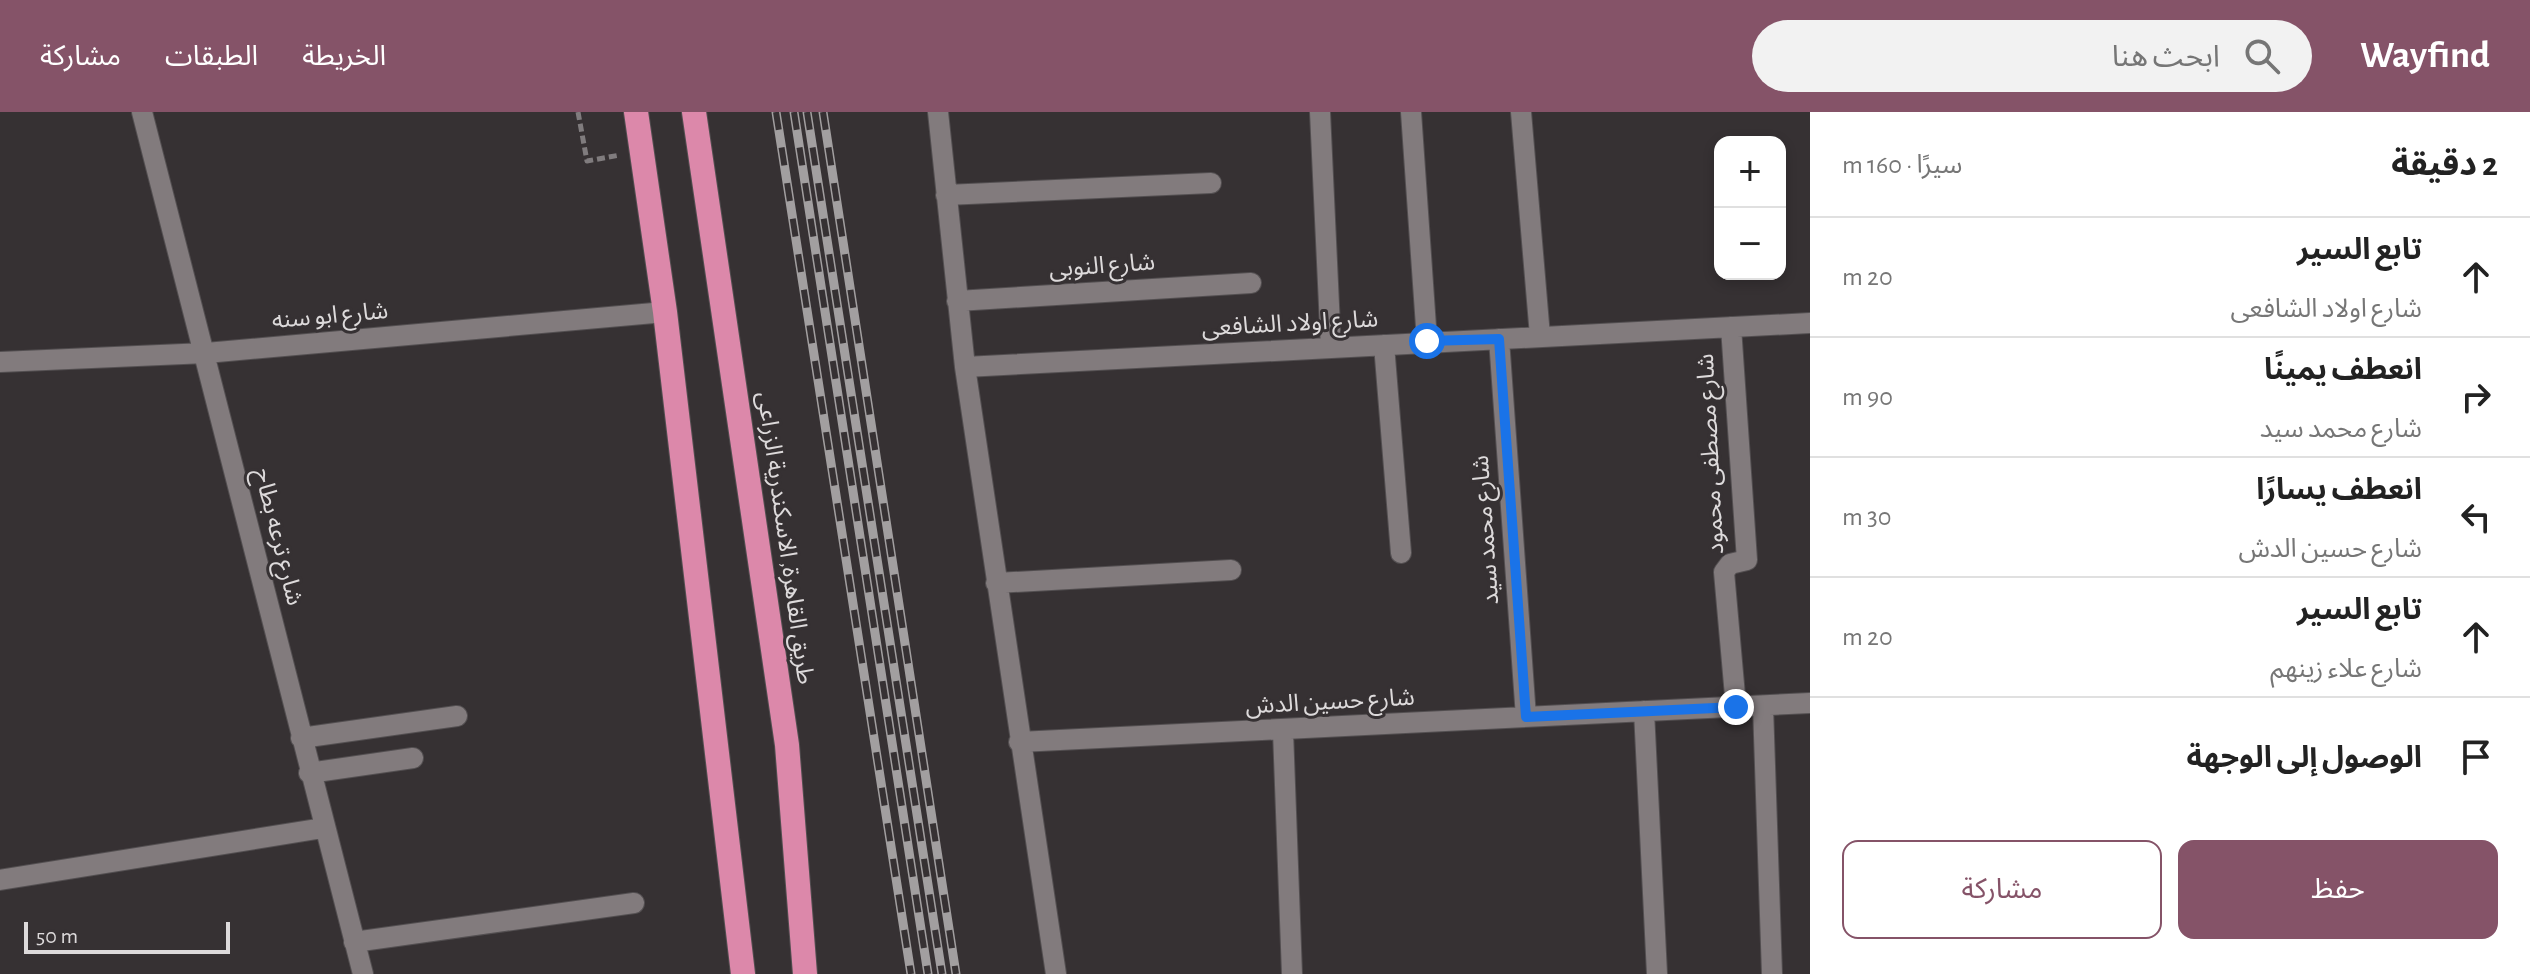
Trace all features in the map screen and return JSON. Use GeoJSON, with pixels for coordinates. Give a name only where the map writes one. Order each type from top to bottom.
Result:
{"type":"FeatureCollection","features":[{"type":"Feature","properties":{"kind":"highway"},"geometry":{"type":"LineString","coordinates":[[636,112],[665,312],[743,974]]}},
{"type":"Feature","properties":{"kind":"highway","name":"طريق القاهرة, الاسكندرية الزراعى"},"geometry":{"type":"LineString","coordinates":[[694,112],[787,745],[805,974]]}},
{"type":"Feature","properties":{"kind":"street","name":"شارع ترعه بطاح"},"geometry":{"type":"LineString","coordinates":[[142,112],[206,353],[323,828],[363,974]]}},
{"type":"Feature","properties":{"kind":"street"},"geometry":{"type":"LineString","coordinates":[[938,112],[965,367],[1056,974]]}},
{"type":"Feature","properties":{"kind":"street"},"geometry":{"type":"LineString","coordinates":[[1320,112],[1331,348]]}},
{"type":"Feature","properties":{"kind":"street"},"geometry":{"type":"LineString","coordinates":[[1411,112],[1427,341]]}},
{"type":"Feature","properties":{"kind":"street"},"geometry":{"type":"LineString","coordinates":[[1521,112],[1540,336]]}},
{"type":"Feature","properties":{"kind":"street"},"geometry":{"type":"LineString","coordinates":[[946,195],[1211,183]]}},
{"type":"Feature","properties":{"kind":"street","name":"شارع النوبى"},"geometry":{"type":"LineString","coordinates":[[957,301],[1251,283]]}},
{"type":"Feature","properties":{"kind":"street","name":"شارع ابو سنه"},"geometry":{"type":"LineString","coordinates":[[0,362],[206,353],[665,312]]}},
{"type":"Feature","properties":{"kind":"street","name":"شارع اولاد الشافعى"},"geometry":{"type":"LineString","coordinates":[[965,367],[1810,323]]}},
{"type":"Feature","properties":{"kind":"street","name":"شارع مصطفى محمود"},"geometry":{"type":"LineString","coordinates":[[1731,327],[1747,557],[1745,563],[1730,564],[1724,572],[1736,707]]}},
{"type":"Feature","properties":{"kind":"street","name":"شارع محمد سيد"},"geometry":{"type":"LineString","coordinates":[[1499,339],[1526,717]]}},
{"type":"Feature","properties":{"kind":"street"},"geometry":{"type":"LineString","coordinates":[[1384,345],[1401,553]]}},
{"type":"Feature","properties":{"kind":"street"},"geometry":{"type":"LineString","coordinates":[[996,583],[1231,570]]}},
{"type":"Feature","properties":{"kind":"street","name":"شارع حسين الدش"},"geometry":{"type":"LineString","coordinates":[[1019,742],[1810,703]]}},
{"type":"Feature","properties":{"kind":"street"},"geometry":{"type":"LineString","coordinates":[[1763,706],[1772,974]]}},
{"type":"Feature","properties":{"kind":"street"},"geometry":{"type":"LineString","coordinates":[[1644,711],[1657,974]]}},
{"type":"Feature","properties":{"kind":"street"},"geometry":{"type":"LineString","coordinates":[[301,738],[457,716]]}},
{"type":"Feature","properties":{"kind":"street"},"geometry":{"type":"LineString","coordinates":[[1283,731],[1292,974]]}},
{"type":"Feature","properties":{"kind":"street"},"geometry":{"type":"LineString","coordinates":[[309,773],[413,758]]}},
{"type":"Feature","properties":{"kind":"street"},"geometry":{"type":"LineString","coordinates":[[0,880],[323,828]]}},
{"type":"Feature","properties":{"kind":"street"},"geometry":{"type":"LineString","coordinates":[[354,942],[634,903]]}},
{"type":"Feature","properties":{"kind":"path"},"geometry":{"type":"LineString","coordinates":[[578,112],[587,161]]}},
{"type":"Feature","properties":{"kind":"railway"},"geometry":{"type":"LineString","coordinates":[[776,112],[911,974]]}},
{"type":"Feature","properties":{"kind":"railway"},"geometry":{"type":"LineString","coordinates":[[794,112],[928,974]]}},
{"type":"Feature","properties":{"kind":"railway"},"geometry":{"type":"LineString","coordinates":[[807,112],[942,974]]}},
{"type":"Feature","properties":{"kind":"railway"},"geometry":{"type":"LineString","coordinates":[[823,112],[956,974]]}},
{"type":"Feature","properties":{"kind":"route"},"geometry":{"type":"LineString","coordinates":[[1427,341],[1499,339],[1526,717],[1736,707]]}}]}
